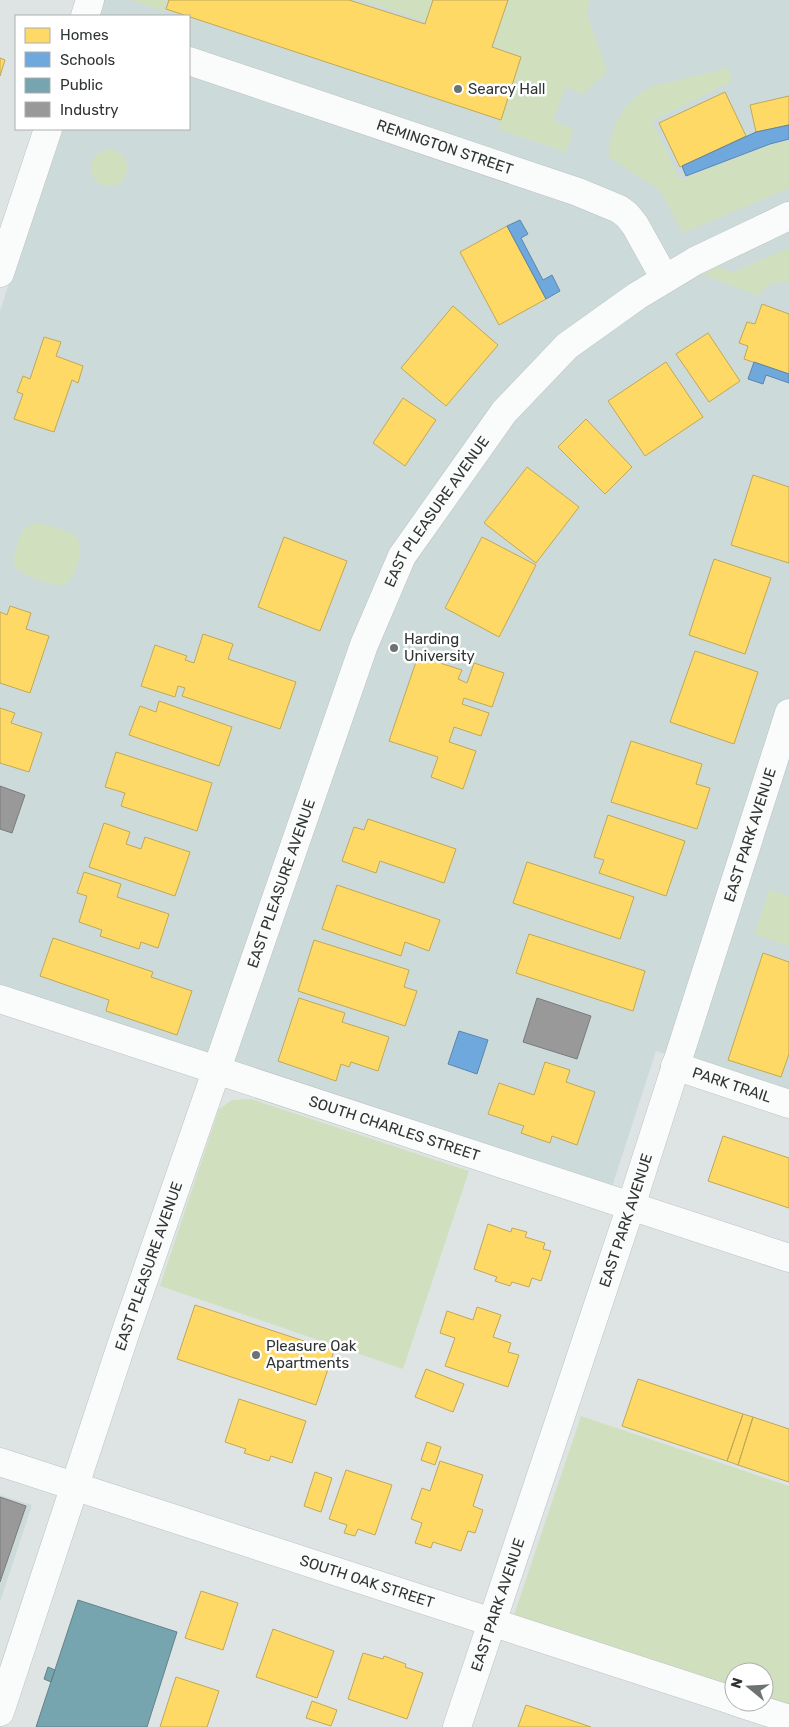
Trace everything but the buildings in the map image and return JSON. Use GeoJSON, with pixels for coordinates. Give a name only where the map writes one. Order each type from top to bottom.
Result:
{"type":"FeatureCollection","features":[{"type":"Feature","properties":{"kind":"street"},"geometry":{"type":"LineString","coordinates":[[85,15],[90,0]]}},
{"type":"Feature","properties":{"kind":"street","name":"REMINGTON STREET"},"geometry":{"type":"LineString","coordinates":[[190,62],[569,189],[613,206],[627,215],[635,225],[665,279]]}},
{"type":"Feature","properties":{"kind":"street"},"geometry":{"type":"LineString","coordinates":[[0,273],[48,130]]}},
{"type":"Feature","properties":{"kind":"street","name":"EAST PLEASURE AVENUE"},"geometry":{"type":"LineString","coordinates":[[0,1712],[126,1331],[364,644],[402,556],[504,412],[567,346],[665,279],[717,249],[789,216]]}},
{"type":"Feature","properties":{"kind":"street","name":"EAST PARK AVENUE"},"geometry":{"type":"LineString","coordinates":[[457,1727],[631,1206],[789,713]]}},
{"type":"Feature","properties":{"kind":"street","name":"SOUTH CHARLES STREET"},"geometry":{"type":"LineString","coordinates":[[0,999],[789,1258]]}},
{"type":"Feature","properties":{"kind":"street","name":"PARK TRAIL"},"geometry":{"type":"LineString","coordinates":[[675,1066],[789,1104]]}},
{"type":"Feature","properties":{"kind":"street","name":"SOUTH OAK STREET"},"geometry":{"type":"LineString","coordinates":[[0,1462],[724,1698]]}},
{"type":"Feature","properties":{"kind":"street","name":"SOUTH OAK STREET"},"geometry":{"type":"LineString","coordinates":[[767,1712],[789,1719]]}},
{"type":"Feature","properties":{"kind":"shaded area","name":"Harding University"},"geometry":{"type":"Polygon","coordinates":[[[101,0],[789,0],[789,1096],[656,1051],[612,1187],[0,984],[0,311],[59,130],[190,130],[190,15],[96,15],[101,0]]]}},
{"type":"Feature","properties":{"kind":"shaded area"},"geometry":{"type":"Polygon","coordinates":[[[0,1495],[32,1505],[0,1602],[0,1495]]]}},
{"type":"Feature","properties":{"kind":"green space"},"geometry":{"type":"Polygon","coordinates":[[[131,0],[167,0],[163,11],[131,0]]]}},
{"type":"Feature","properties":{"kind":"green space"},"geometry":{"type":"Polygon","coordinates":[[[362,0],[432,0],[425,21],[362,0]]]}},
{"type":"Feature","properties":{"kind":"green space"},"geometry":{"type":"Polygon","coordinates":[[[509,0],[590,0],[586,12],[607,72],[583,94],[565,87],[553,121],[573,129],[566,152],[498,129],[522,56],[494,46],[509,0]]]}},
{"type":"Feature","properties":{"kind":"green space"},"geometry":{"type":"Polygon","coordinates":[[[728,68],[732,81],[652,121],[680,180],[771,145],[789,141],[789,188],[683,233],[659,189],[610,158],[610,141],[616,123],[625,108],[640,93],[653,86],[728,68]]]}},
{"type":"Feature","properties":{"kind":"green space"},"geometry":{"type":"Polygon","coordinates":[[[109,150],[116,151],[122,155],[126,161],[126,175],[122,181],[116,185],[109,186],[102,185],[96,181],[92,175],[91,168],[92,161],[96,155],[102,151],[109,150]]]}},
{"type":"Feature","properties":{"kind":"green space"},"geometry":{"type":"Polygon","coordinates":[[[789,248],[789,283],[771,284],[764,288],[759,296],[703,274],[717,267],[733,272],[789,248]]]}},
{"type":"Feature","properties":{"kind":"green space"},"geometry":{"type":"Polygon","coordinates":[[[39,523],[68,532],[75,536],[78,541],[80,555],[78,563],[67,583],[62,585],[52,584],[30,576],[16,568],[14,560],[22,532],[25,528],[39,523]]]}},
{"type":"Feature","properties":{"kind":"green space"},"geometry":{"type":"Polygon","coordinates":[[[769,890],[789,896],[789,946],[755,934],[769,890]]]}},
{"type":"Feature","properties":{"kind":"green space"},"geometry":{"type":"Polygon","coordinates":[[[251,1099],[469,1171],[403,1369],[160,1286],[219,1109],[232,1100],[251,1099]]]}},
{"type":"Feature","properties":{"kind":"green space"},"geometry":{"type":"Polygon","coordinates":[[[581,1416],[789,1486],[789,1707],[774,1702],[774,1662],[724,1662],[724,1686],[514,1615],[581,1416]]]}},
{"type":"Feature","properties":{"kind":"place","name":"Searcy Hall"},"geometry":{"type":"Point","coordinates":[458,89]}},
{"type":"Feature","properties":{"kind":"place","name":"Harding University"},"geometry":{"type":"Point","coordinates":[394,648]}},
{"type":"Feature","properties":{"kind":"place","name":"Pleasure Oak Apartments"},"geometry":{"type":"Point","coordinates":[256,1355]}}]}
